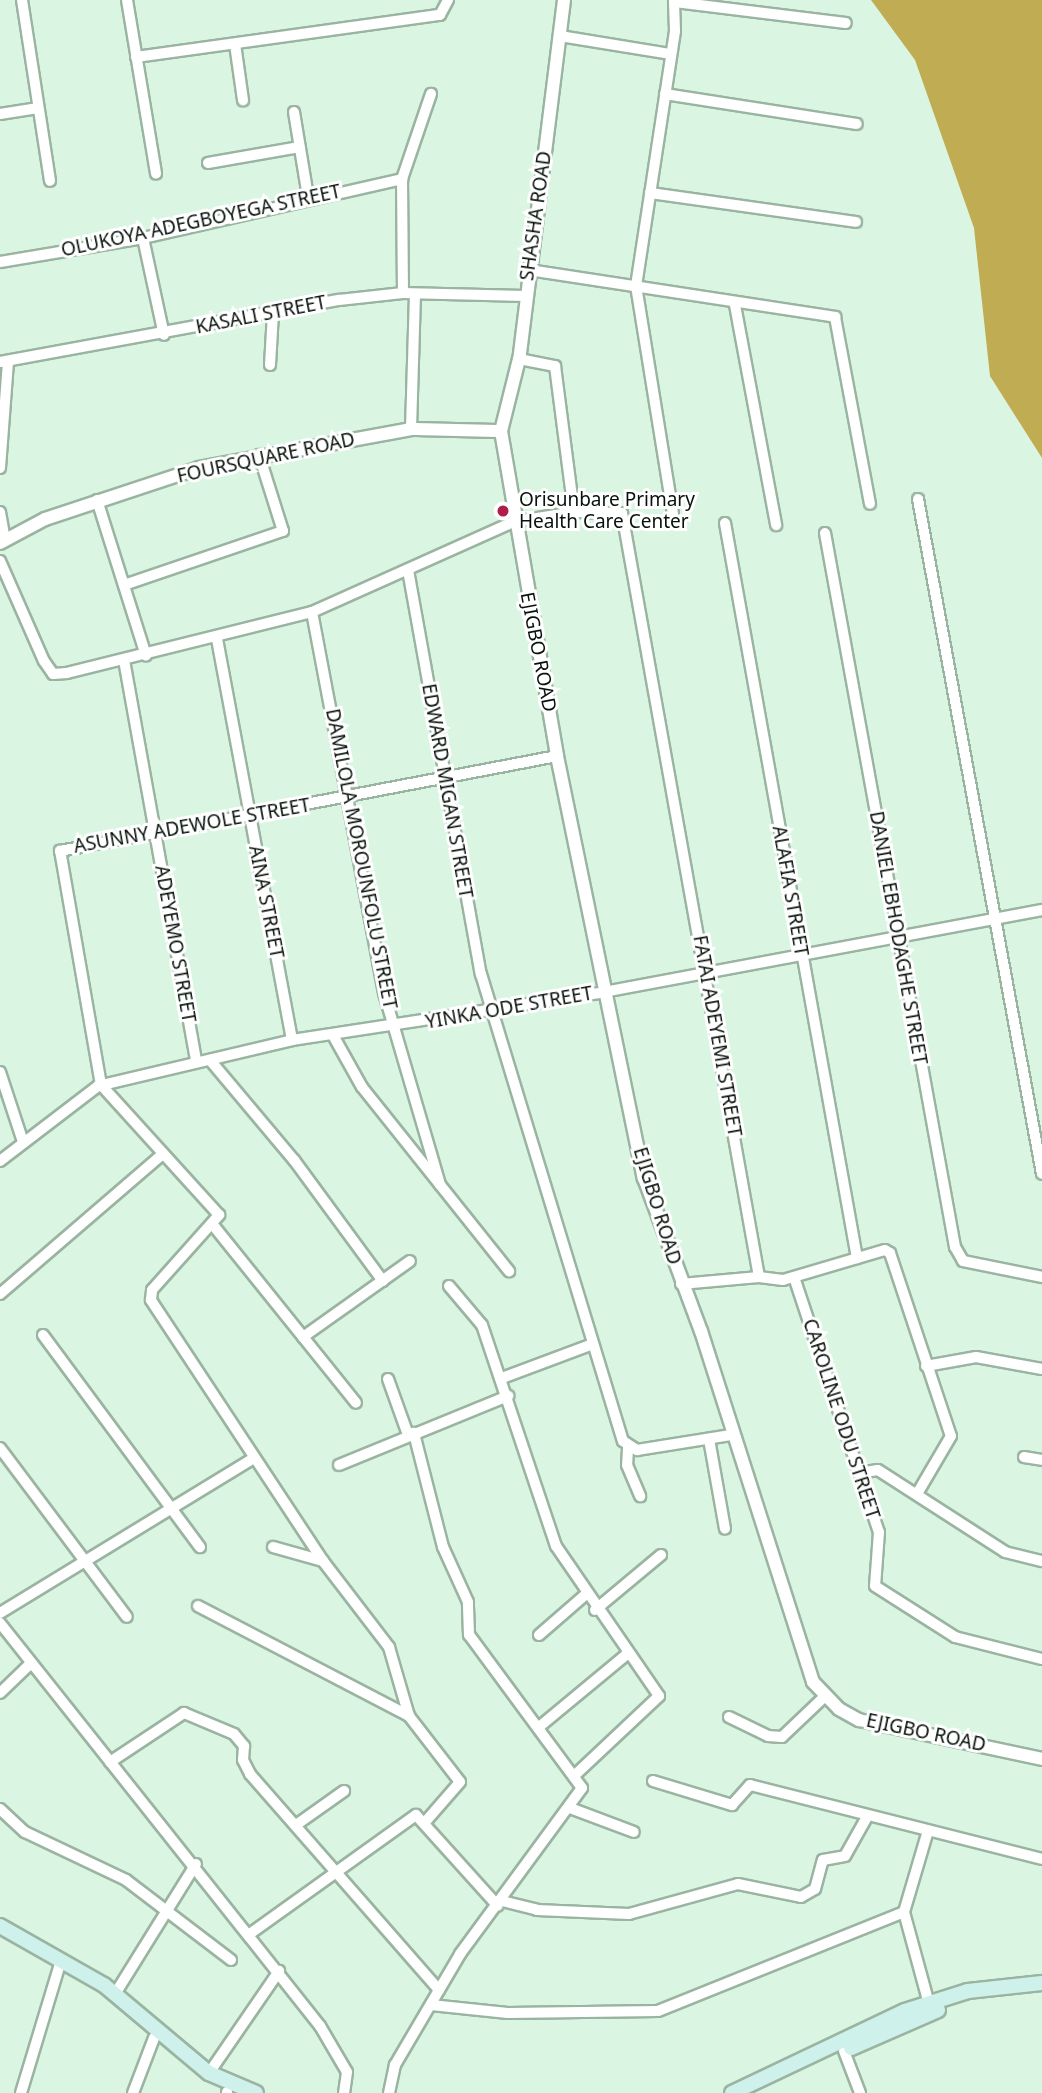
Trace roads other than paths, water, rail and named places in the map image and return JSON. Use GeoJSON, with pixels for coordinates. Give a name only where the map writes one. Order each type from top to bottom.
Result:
{"type":"FeatureCollection","features":[{"type":"Feature","properties":{"kind":"main road"},"geometry":{"type":"LineString","coordinates":[[0,1926],[74,1965],[115,1994],[209,2073],[256,2093]]}},
{"type":"Feature","properties":{"kind":"main road"},"geometry":{"type":"LineString","coordinates":[[0,1936],[59,1967],[154,2038],[204,2081],[228,2093]]}},
{"type":"Feature","properties":{"kind":"main road"},"geometry":{"type":"LineString","coordinates":[[732,2093],[929,2004],[968,1991],[1042,1983]]}},
{"type":"Feature","properties":{"kind":"main road"},"geometry":{"type":"LineString","coordinates":[[758,2093],[844,2051],[952,2004],[1042,1992]]}},
{"type":"Feature","properties":{"kind":"street"},"geometry":{"type":"LineString","coordinates":[[22,0],[50,181]]}},
{"type":"Feature","properties":{"kind":"street"},"geometry":{"type":"LineString","coordinates":[[127,0],[156,174]]}},
{"type":"Feature","properties":{"kind":"street"},"geometry":{"type":"LineString","coordinates":[[136,57],[440,15],[449,0]]}},
{"type":"Feature","properties":{"kind":"street","name":"SHASHA ROAD"},"geometry":{"type":"LineString","coordinates":[[501,431],[519,359],[565,0]]}},
{"type":"Feature","properties":{"kind":"street"},"geometry":{"type":"LineString","coordinates":[[673,514],[636,286],[665,94],[675,1],[846,23]]}},
{"type":"Feature","properties":{"kind":"street"},"geometry":{"type":"LineString","coordinates":[[560,36],[670,54]]}},
{"type":"Feature","properties":{"kind":"street"},"geometry":{"type":"LineString","coordinates":[[235,44],[243,100]]}},
{"type":"Feature","properties":{"kind":"street"},"geometry":{"type":"LineString","coordinates":[[403,293],[401,179],[431,94]]}},
{"type":"Feature","properties":{"kind":"street"},"geometry":{"type":"LineString","coordinates":[[665,94],[858,124]]}},
{"type":"Feature","properties":{"kind":"street"},"geometry":{"type":"LineString","coordinates":[[0,114],[37,108]]}},
{"type":"Feature","properties":{"kind":"street"},"geometry":{"type":"LineString","coordinates":[[294,112],[308,197]]}},
{"type":"Feature","properties":{"kind":"street"},"geometry":{"type":"LineString","coordinates":[[208,163],[300,147]]}},
{"type":"Feature","properties":{"kind":"street","name":"OLUKOYA ADEGBOYEGA STREET"},"geometry":{"type":"LineString","coordinates":[[0,262],[143,238],[308,197],[401,179]]}},
{"type":"Feature","properties":{"kind":"street"},"geometry":{"type":"LineString","coordinates":[[650,192],[856,222]]}},
{"type":"Feature","properties":{"kind":"street"},"geometry":{"type":"LineString","coordinates":[[143,238],[164,335]]}},
{"type":"Feature","properties":{"kind":"street"},"geometry":{"type":"LineString","coordinates":[[529,270],[736,305],[835,317],[870,504]]}},
{"type":"Feature","properties":{"kind":"street","name":"KASALI STREET"},"geometry":{"type":"LineString","coordinates":[[4,362],[164,335],[273,313],[403,293],[525,296]]}},
{"type":"Feature","properties":{"kind":"street"},"geometry":{"type":"LineString","coordinates":[[411,429],[415,295]]}},
{"type":"Feature","properties":{"kind":"street"},"geometry":{"type":"LineString","coordinates":[[736,305],[776,525]]}},
{"type":"Feature","properties":{"kind":"street"},"geometry":{"type":"LineString","coordinates":[[270,365],[273,313]]}},
{"type":"Feature","properties":{"kind":"street"},"geometry":{"type":"LineString","coordinates":[[519,359],[555,366],[575,512]]}},
{"type":"Feature","properties":{"kind":"street"},"geometry":{"type":"LineString","coordinates":[[0,468],[4,362]]}},
{"type":"Feature","properties":{"kind":"street","name":"FOURSQUARE ROAD"},"geometry":{"type":"LineString","coordinates":[[3,542],[97,500],[259,455],[411,429],[501,431]]}},
{"type":"Feature","properties":{"kind":"street","name":"EJIGBO ROAD"},"geometry":{"type":"LineString","coordinates":[[501,431],[513,522],[604,992],[644,1178],[681,1284],[701,1331],[803,1661],[825,1696],[859,1720],[1042,1759]]}},
{"type":"Feature","properties":{"kind":"street"},"geometry":{"type":"LineString","coordinates":[[124,586],[283,531],[259,455]]}},
{"type":"Feature","properties":{"kind":"street"},"geometry":{"type":"LineString","coordinates":[[918,499],[1042,1174]]}},
{"type":"Feature","properties":{"kind":"street"},"geometry":{"type":"LineString","coordinates":[[97,500],[146,655]]}},
{"type":"Feature","properties":{"kind":"street"},"geometry":{"type":"LineString","coordinates":[[0,512],[3,542]]}},
{"type":"Feature","properties":{"kind":"street","name":"FATAI ADEYEMI STREET"},"geometry":{"type":"LineString","coordinates":[[0,561],[53,674],[217,639],[312,612],[513,522],[575,512],[622,513],[759,1277]]}},
{"type":"Feature","properties":{"kind":"street","name":"ALAFIA STREET"},"geometry":{"type":"LineString","coordinates":[[725,523],[800,953],[857,1258]]}},
{"type":"Feature","properties":{"kind":"street","name":"DANIEL EBHODAGHE STREET"},"geometry":{"type":"LineString","coordinates":[[825,533],[955,1247],[963,1261],[1042,1277]]}},
{"type":"Feature","properties":{"kind":"street","name":"EDWARD MIGAN STREET"},"geometry":{"type":"LineString","coordinates":[[408,570],[443,779],[490,1010],[593,1344],[628,1448],[627,1465],[640,1496]]}},
{"type":"Feature","properties":{"kind":"street","name":"DAMILOLA MOROUNFOLU STREET"},"geometry":{"type":"LineString","coordinates":[[312,612],[394,1028],[440,1185]]}},
{"type":"Feature","properties":{"kind":"street","name":"AINA STREET"},"geometry":{"type":"LineString","coordinates":[[217,639],[292,1040]]}},
{"type":"Feature","properties":{"kind":"street","name":"ADEYEMO STREET"},"geometry":{"type":"LineString","coordinates":[[124,660],[196,1062]]}},
{"type":"Feature","properties":{"kind":"street","name":"ASUNNY ADEWOLE STREET"},"geometry":{"type":"LineString","coordinates":[[101,1085],[61,851],[251,817],[558,756]]}},
{"type":"Feature","properties":{"kind":"street","name":"YINKA ODE STREET"},"geometry":{"type":"LineString","coordinates":[[0,1161],[101,1085],[196,1062],[292,1040],[394,1028],[604,992],[800,953],[1042,910]]}},
{"type":"Feature","properties":{"kind":"street"},"geometry":{"type":"LineString","coordinates":[[334,1037],[362,1087],[509,1271]]}},
{"type":"Feature","properties":{"kind":"street"},"geometry":{"type":"LineString","coordinates":[[210,1060],[294,1160],[383,1281]]}},
{"type":"Feature","properties":{"kind":"street"},"geometry":{"type":"LineString","coordinates":[[0,1072],[23,1142]]}},
{"type":"Feature","properties":{"kind":"street"},"geometry":{"type":"LineString","coordinates":[[101,1085],[217,1212],[213,1225],[149,1295],[323,1561],[392,1653],[410,1716],[460,1782],[426,1821]]}},
{"type":"Feature","properties":{"kind":"street"},"geometry":{"type":"LineString","coordinates":[[0,1294],[163,1154]]}},
{"type":"Feature","properties":{"kind":"street"},"geometry":{"type":"LineString","coordinates":[[213,1225],[356,1403]]}},
{"type":"Feature","properties":{"kind":"street"},"geometry":{"type":"LineString","coordinates":[[681,1284],[759,1277],[794,1277],[857,1258],[890,1253],[951,1436],[918,1494]]}},
{"type":"Feature","properties":{"kind":"street"},"geometry":{"type":"LineString","coordinates":[[303,1337],[410,1261]]}},
{"type":"Feature","properties":{"kind":"street","name":"CAROLINE ODU STREET"},"geometry":{"type":"LineString","coordinates":[[794,1277],[879,1532],[875,1586],[955,1637],[1042,1659]]}},
{"type":"Feature","properties":{"kind":"street"},"geometry":{"type":"LineString","coordinates":[[449,1286],[480,1322],[508,1396],[543,1517],[585,1595],[659,1699],[576,1774]]}},
{"type":"Feature","properties":{"kind":"street"},"geometry":{"type":"LineString","coordinates":[[43,1335],[200,1546]]}},
{"type":"Feature","properties":{"kind":"street"},"geometry":{"type":"LineString","coordinates":[[502,1378],[593,1344]]}},
{"type":"Feature","properties":{"kind":"street"},"geometry":{"type":"LineString","coordinates":[[926,1366],[965,1356],[1042,1369]]}},
{"type":"Feature","properties":{"kind":"street"},"geometry":{"type":"LineString","coordinates":[[388,1379],[411,1434],[443,1547],[468,1602],[470,1634],[576,1774],[582,1788],[439,1990],[395,2064],[389,2093]]}},
{"type":"Feature","properties":{"kind":"street"},"geometry":{"type":"LineString","coordinates":[[339,1465],[508,1396]]}},
{"type":"Feature","properties":{"kind":"street"},"geometry":{"type":"LineString","coordinates":[[628,1448],[731,1435]]}},
{"type":"Feature","properties":{"kind":"street"},"geometry":{"type":"LineString","coordinates":[[709,1439],[725,1529]]}},
{"type":"Feature","properties":{"kind":"street"},"geometry":{"type":"LineString","coordinates":[[0,1448],[127,1617]]}},
{"type":"Feature","properties":{"kind":"street"},"geometry":{"type":"LineString","coordinates":[[1024,1457],[1042,1460]]}},
{"type":"Feature","properties":{"kind":"street"},"geometry":{"type":"LineString","coordinates":[[0,1613],[83,1558],[254,1458]]}},
{"type":"Feature","properties":{"kind":"street"},"geometry":{"type":"LineString","coordinates":[[859,1473],[878,1470],[1005,1552],[1042,1561]]}},
{"type":"Feature","properties":{"kind":"street"},"geometry":{"type":"LineString","coordinates":[[273,1547],[323,1561]]}},
{"type":"Feature","properties":{"kind":"street"},"geometry":{"type":"LineString","coordinates":[[596,1610],[661,1555]]}},
{"type":"Feature","properties":{"kind":"street"},"geometry":{"type":"LineString","coordinates":[[539,1635],[585,1595]]}},
{"type":"Feature","properties":{"kind":"street"},"geometry":{"type":"LineString","coordinates":[[198,1606],[410,1716]]}},
{"type":"Feature","properties":{"kind":"street"},"geometry":{"type":"LineString","coordinates":[[0,1623],[30,1664],[251,1933],[333,2044],[347,2072],[344,2093]]}},
{"type":"Feature","properties":{"kind":"street"},"geometry":{"type":"LineString","coordinates":[[538,1727],[626,1655]]}},
{"type":"Feature","properties":{"kind":"street"},"geometry":{"type":"LineString","coordinates":[[0,1693],[30,1664]]}},
{"type":"Feature","properties":{"kind":"street"},"geometry":{"type":"LineString","coordinates":[[729,1717],[768,1736],[782,1737],[825,1696]]}},
{"type":"Feature","properties":{"kind":"street"},"geometry":{"type":"LineString","coordinates":[[110,1762],[184,1713],[234,1734],[244,1746],[250,1773],[439,1990]]}},
{"type":"Feature","properties":{"kind":"street"},"geometry":{"type":"LineString","coordinates":[[653,1781],[732,1805],[750,1785],[927,1834],[1042,1860]]}},
{"type":"Feature","properties":{"kind":"street"},"geometry":{"type":"LineString","coordinates":[[296,1825],[344,1791]]}},
{"type":"Feature","properties":{"kind":"street"},"geometry":{"type":"LineString","coordinates":[[570,1808],[634,1832]]}},
{"type":"Feature","properties":{"kind":"street"},"geometry":{"type":"LineString","coordinates":[[0,1809],[25,1832],[127,1880],[231,1960]]}},
{"type":"Feature","properties":{"kind":"street"},"geometry":{"type":"LineString","coordinates":[[251,1933],[409,1816],[426,1821],[500,1903],[537,1910],[629,1914],[738,1884],[801,1897],[815,1889],[823,1860],[845,1856],[867,1817]]}},
{"type":"Feature","properties":{"kind":"street"},"geometry":{"type":"LineString","coordinates":[[927,1834],[904,1912],[929,2004]]}},
{"type":"Feature","properties":{"kind":"street"},"geometry":{"type":"LineString","coordinates":[[115,1994],[166,1908],[196,1864]]}},
{"type":"Feature","properties":{"kind":"street"},"geometry":{"type":"LineString","coordinates":[[431,2005],[508,2012],[658,2011],[904,1912]]}},
{"type":"Feature","properties":{"kind":"street"},"geometry":{"type":"LineString","coordinates":[[21,2093],[59,1967]]}},
{"type":"Feature","properties":{"kind":"street"},"geometry":{"type":"LineString","coordinates":[[209,2073],[279,1971]]}},
{"type":"Feature","properties":{"kind":"street"},"geometry":{"type":"LineString","coordinates":[[133,2093],[154,2038]]}},
{"type":"Feature","properties":{"kind":"street"},"geometry":{"type":"LineString","coordinates":[[844,2051],[860,2093]]}},
{"type":"Feature","properties":{"kind":"place","name":"Orisunbare Primary Health Care Center"},"geometry":{"type":"Point","coordinates":[503,511]}}]}
